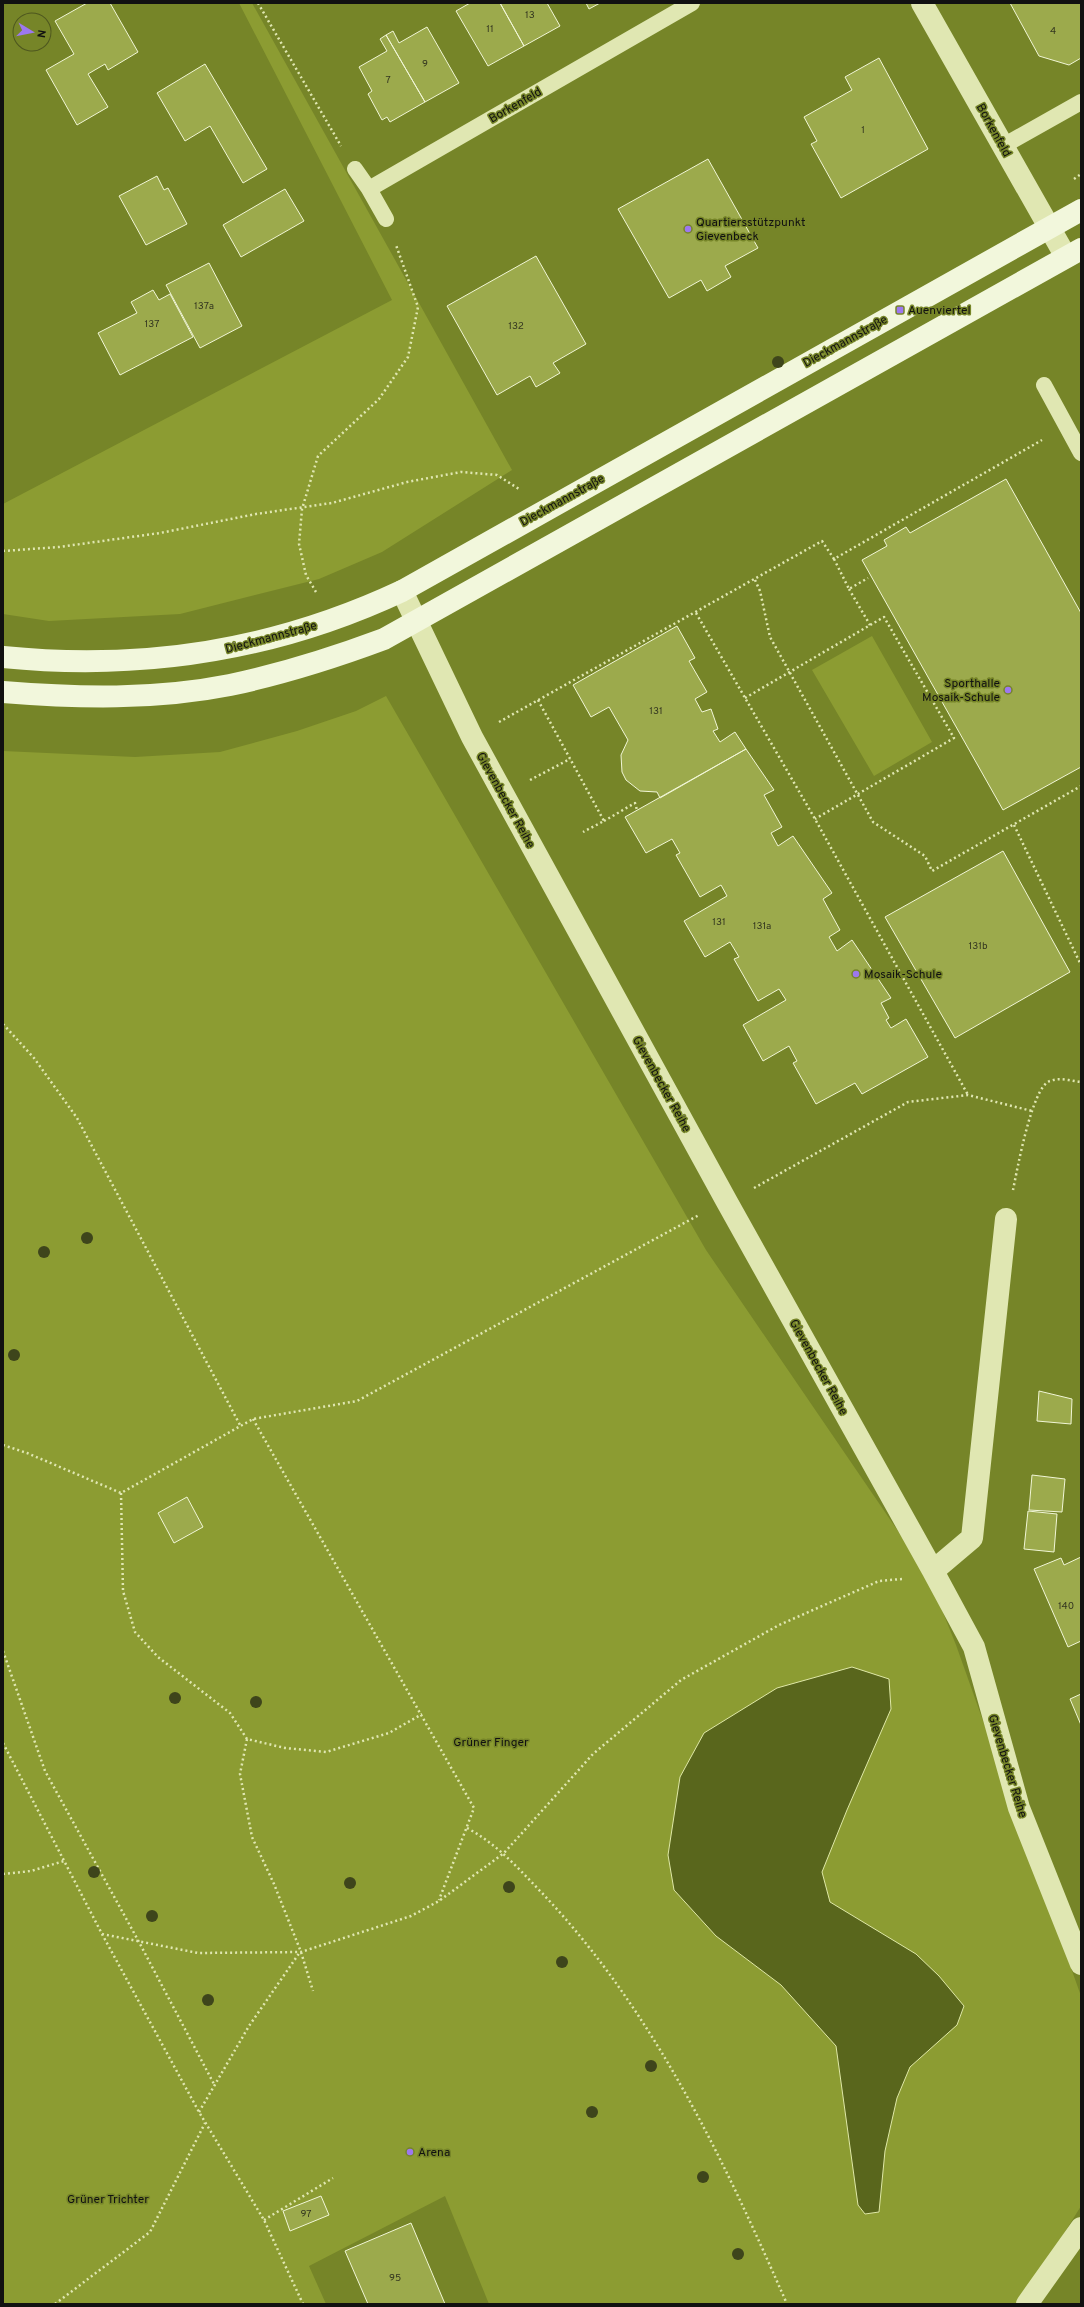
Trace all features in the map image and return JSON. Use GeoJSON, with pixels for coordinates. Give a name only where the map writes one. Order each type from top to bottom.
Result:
{"type":"FeatureCollection","features":[{"type":"Feature","properties":{"kind":"street","name":"Borkenfeld"},"geometry":{"type":"LineString","coordinates":[[922,3],[1050,228],[1074,253]]}},
{"type":"Feature","properties":{"kind":"street","name":"Dieckmannstraße"},"geometry":{"type":"LineString","coordinates":[[3,657],[50,661],[107,662],[217,651],[271,639],[328,622],[402,591],[900,310],[1081,210]]}},
{"type":"Feature","properties":{"kind":"street"},"geometry":{"type":"LineString","coordinates":[[3,692],[103,697],[161,694],[228,685],[340,655],[384,639],[417,622],[1074,253]]}},
{"type":"Feature","properties":{"kind":"street","name":"Gievenbecker Reihe"},"geometry":{"type":"LineString","coordinates":[[402,591],[472,737],[502,794],[726,1202],[974,1647],[1019,1808],[1081,1964]]}},
{"type":"Feature","properties":{"kind":"street"},"geometry":{"type":"LineString","coordinates":[[933,1571],[972,1538],[1006,1220]]}},
{"type":"Feature","properties":{"kind":"street"},"geometry":{"type":"LineString","coordinates":[[1028,2304],[1081,2228]]}},
{"type":"Feature","properties":{"kind":"lane","name":"Borkenfeld"},"geometry":{"type":"LineString","coordinates":[[369,189],[692,3]]}},
{"type":"Feature","properties":{"kind":"lane"},"geometry":{"type":"LineString","coordinates":[[1003,146],[1081,102]]}},
{"type":"Feature","properties":{"kind":"lane"},"geometry":{"type":"LineString","coordinates":[[354,169],[369,189],[386,219]]}},
{"type":"Feature","properties":{"kind":"lane"},"geometry":{"type":"LineString","coordinates":[[1044,385],[1081,453]]}},
{"type":"Feature","properties":{"kind":"path"},"geometry":{"type":"LineString","coordinates":[[258,3],[354,169]]}},
{"type":"Feature","properties":{"kind":"path"},"geometry":{"type":"LineString","coordinates":[[309,597],[317,594],[306,575],[299,544],[302,508],[318,456],[379,399],[408,358],[418,307],[386,219]]}},
{"type":"Feature","properties":{"kind":"path"},"geometry":{"type":"LineString","coordinates":[[834,559],[1066,426]]}},
{"type":"Feature","properties":{"kind":"path"},"geometry":{"type":"LineString","coordinates":[[3,551],[59,547],[160,533],[256,514],[332,503],[407,482],[461,472],[497,475],[521,491]]}},
{"type":"Feature","properties":{"kind":"path"},"geometry":{"type":"LineString","coordinates":[[472,737],[755,580],[822,541],[834,559],[870,625]]}},
{"type":"Feature","properties":{"kind":"path"},"geometry":{"type":"LineString","coordinates":[[849,589],[868,578]]}},
{"type":"Feature","properties":{"kind":"path"},"geometry":{"type":"LineString","coordinates":[[755,580],[760,591],[770,637],[873,822],[925,856],[932,871],[1081,786]]}},
{"type":"Feature","properties":{"kind":"path"},"geometry":{"type":"LineString","coordinates":[[696,613],[815,819],[968,1095]]}},
{"type":"Feature","properties":{"kind":"path"},"geometry":{"type":"LineString","coordinates":[[745,698],[884,617],[954,738],[815,819]]}},
{"type":"Feature","properties":{"kind":"path"},"geometry":{"type":"LineString","coordinates":[[538,700],[604,820]]}},
{"type":"Feature","properties":{"kind":"path"},"geometry":{"type":"LineString","coordinates":[[502,794],[570,758]]}},
{"type":"Feature","properties":{"kind":"path"},"geometry":{"type":"LineString","coordinates":[[583,832],[635,803],[637,810]]}},
{"type":"Feature","properties":{"kind":"path"},"geometry":{"type":"LineString","coordinates":[[1014,825],[1081,965]]}},
{"type":"Feature","properties":{"kind":"path"},"geometry":{"type":"LineString","coordinates":[[3,1024],[34,1058],[77,1118],[240,1425]]}},
{"type":"Feature","properties":{"kind":"path"},"geometry":{"type":"LineString","coordinates":[[1006,1220],[1032,1111],[1041,1089],[1048,1081],[1058,1079],[1081,1082]]}},
{"type":"Feature","properties":{"kind":"path"},"geometry":{"type":"LineString","coordinates":[[121,1493],[253,1419],[357,1401],[908,1102],[968,1095],[1032,1111]]}},
{"type":"Feature","properties":{"kind":"path"},"geometry":{"type":"LineString","coordinates":[[253,1419],[422,1714],[474,1808],[439,1901]]}},
{"type":"Feature","properties":{"kind":"path"},"geometry":{"type":"LineString","coordinates":[[3,1445],[27,1453],[121,1493]]}},
{"type":"Feature","properties":{"kind":"path"},"geometry":{"type":"LineString","coordinates":[[121,1493],[123,1590],[136,1632],[158,1657],[230,1713],[247,1739],[285,1748],[326,1752],[389,1734],[422,1714]]}},
{"type":"Feature","properties":{"kind":"path"},"geometry":{"type":"LineString","coordinates":[[102,1934],[198,1953],[301,1952],[411,1916],[439,1901],[504,1853],[593,1754],[680,1680],[779,1625],[865,1587],[879,1581],[901,1580],[933,1571]]}},
{"type":"Feature","properties":{"kind":"path"},"geometry":{"type":"LineString","coordinates":[[3,1651],[45,1771],[139,1942],[214,2086]]}},
{"type":"Feature","properties":{"kind":"path"},"geometry":{"type":"LineString","coordinates":[[247,1739],[240,1774],[252,1837],[274,1884],[301,1952],[313,1991]]}},
{"type":"Feature","properties":{"kind":"path"},"geometry":{"type":"LineString","coordinates":[[3,1743],[102,1934],[199,2112],[264,2220],[303,2304]]}},
{"type":"Feature","properties":{"kind":"path"},"geometry":{"type":"LineString","coordinates":[[466,1828],[480,1835],[504,1853],[575,1928],[648,2029],[701,2121],[738,2193],[787,2304]]}},
{"type":"Feature","properties":{"kind":"path"},"geometry":{"type":"LineString","coordinates":[[3,1874],[31,1871],[64,1861]]}},
{"type":"Feature","properties":{"kind":"path"},"geometry":{"type":"LineString","coordinates":[[199,2112],[249,2026],[301,1952]]}},
{"type":"Feature","properties":{"kind":"path"},"geometry":{"type":"LineString","coordinates":[[55,2304],[79,2288],[150,2232],[205,2122]]}},
{"type":"Feature","properties":{"kind":"path"},"geometry":{"type":"LineString","coordinates":[[264,2220],[333,2178]]}},
{"type":"Feature","properties":{"kind":"green space"},"geometry":{"type":"Polygon","coordinates":[[[239,3],[252,3],[512,470],[382,552],[319,579],[180,614],[49,621],[3,614],[3,504],[392,300],[239,3]]]}},
{"type":"Feature","properties":{"kind":"green space"},"geometry":{"type":"Polygon","coordinates":[[[872,636],[932,742],[874,776],[812,670],[872,636]]]}},
{"type":"Feature","properties":{"kind":"green space","name":"Grüner Finger"},"geometry":{"type":"Polygon","coordinates":[[[386,696],[706,1250],[928,1575],[956,1645],[1081,1996],[1081,2206],[1020,2304],[489,2304],[445,2196],[309,2266],[326,2304],[3,2304],[3,751],[135,757],[220,752],[297,731],[356,711],[386,696]]]}},
{"type":"Feature","properties":{"kind":"shaded area"},"geometry":{"type":"Polygon","coordinates":[[[852,1667],[889,1679],[891,1709],[822,1872],[830,1902],[916,1954],[939,1976],[964,2006],[957,2025],[910,2067],[897,2098],[885,2151],[879,2212],[865,2214],[858,2205],[836,2046],[781,1985],[716,1936],[674,1890],[668,1855],[680,1777],[704,1733],[777,1688],[852,1667]]]}},
{"type":"Feature","properties":{"kind":"building"},"geometry":{"type":"Polygon","coordinates":[[[87,3],[110,3],[138,52],[108,70],[105,64],[88,74],[108,107],[77,125],[46,70],[74,54],[55,21],[87,3]]]}},
{"type":"Feature","properties":{"kind":"building"},"geometry":{"type":"Polygon","coordinates":[[[470,3],[500,3],[524,46],[488,66],[456,11],[470,3]]]}},
{"type":"Feature","properties":{"kind":"building"},"geometry":{"type":"Polygon","coordinates":[[[500,3],[547,3],[560,26],[524,46],[500,3]]]}},
{"type":"Feature","properties":{"kind":"building"},"geometry":{"type":"Polygon","coordinates":[[[586,3],[600,3],[589,9],[586,3]]]}},
{"type":"Feature","properties":{"kind":"building"},"geometry":{"type":"Polygon","coordinates":[[[1010,3],[1081,3],[1081,58],[1069,65],[1039,56],[1010,3]]]}},
{"type":"Feature","properties":{"kind":"building"},"geometry":{"type":"Polygon","coordinates":[[[427,27],[459,83],[425,102],[386,35],[393,31],[399,43],[427,27]]]}},
{"type":"Feature","properties":{"kind":"building"},"geometry":{"type":"Polygon","coordinates":[[[386,35],[425,102],[390,122],[387,117],[382,120],[368,94],[372,91],[359,67],[387,51],[380,39],[386,35]]]}},
{"type":"Feature","properties":{"kind":"building"},"geometry":{"type":"Polygon","coordinates":[[[879,58],[928,149],[841,198],[811,144],[817,141],[804,117],[852,90],[845,77],[879,58]]]}},
{"type":"Feature","properties":{"kind":"building"},"geometry":{"type":"Polygon","coordinates":[[[205,64],[267,169],[243,183],[210,126],[185,141],[157,93],[205,64]]]}},
{"type":"Feature","properties":{"kind":"building","name":"Quartiersstützpunkt Gievenbeck"},"geometry":{"type":"Polygon","coordinates":[[[708,159],[758,248],[725,266],[731,277],[707,291],[701,280],[669,298],[618,209],[708,159]]]}},
{"type":"Feature","properties":{"kind":"building"},"geometry":{"type":"Polygon","coordinates":[[[157,176],[164,190],[168,188],[187,224],[146,245],[119,196],[157,176]]]}},
{"type":"Feature","properties":{"kind":"building"},"geometry":{"type":"Polygon","coordinates":[[[285,189],[304,221],[241,257],[223,225],[285,189]]]}},
{"type":"Feature","properties":{"kind":"building"},"geometry":{"type":"Polygon","coordinates":[[[536,256],[586,344],[553,363],[560,373],[536,387],[530,376],[497,395],[447,306],[536,256]]]}},
{"type":"Feature","properties":{"kind":"building"},"geometry":{"type":"Polygon","coordinates":[[[209,263],[242,326],[200,348],[166,285],[209,263]]]}},
{"type":"Feature","properties":{"kind":"building"},"geometry":{"type":"Polygon","coordinates":[[[153,290],[159,300],[170,294],[193,337],[120,375],[98,333],[137,313],[131,302],[153,290]]]}},
{"type":"Feature","properties":{"kind":"building","name":"Sporthalle Mosaik-Schule"},"geometry":{"type":"Polygon","coordinates":[[[1006,479],[1081,613],[1081,767],[1003,810],[862,560],[887,546],[884,540],[906,527],[910,533],[1006,479]]]}},
{"type":"Feature","properties":{"kind":"building"},"geometry":{"type":"Polygon","coordinates":[[[677,626],[695,658],[689,661],[707,692],[695,699],[702,712],[711,709],[718,729],[713,731],[720,742],[735,732],[746,749],[660,798],[657,792],[640,791],[626,780],[622,772],[621,755],[628,740],[609,707],[591,717],[573,685],[677,626]]]}},
{"type":"Feature","properties":{"kind":"building"},"geometry":{"type":"Polygon","coordinates":[[[746,749],[774,790],[764,795],[782,827],[771,833],[778,846],[793,836],[832,893],[823,899],[840,930],[829,937],[837,951],[852,940],[891,998],[881,1003],[889,1018],[886,1020],[891,1028],[906,1019],[928,1057],[862,1094],[855,1083],[816,1104],[793,1063],[797,1061],[789,1046],[763,1061],[743,1025],[786,1000],[779,989],[758,1001],[734,959],[739,957],[730,942],[705,957],[684,921],[727,896],[721,885],[700,897],[676,855],[680,853],[672,839],[646,853],[625,817],[746,749]]]}},
{"type":"Feature","properties":{"kind":"building"},"geometry":{"type":"Polygon","coordinates":[[[1003,851],[1070,972],[955,1038],[885,917],[1003,851]]]}},
{"type":"Feature","properties":{"kind":"building"},"geometry":{"type":"Polygon","coordinates":[[[1039,1391],[1072,1399],[1071,1424],[1037,1421],[1039,1391]]]}},
{"type":"Feature","properties":{"kind":"building"},"geometry":{"type":"Polygon","coordinates":[[[1032,1475],[1065,1479],[1062,1512],[1029,1510],[1032,1475]]]}},
{"type":"Feature","properties":{"kind":"building"},"geometry":{"type":"Polygon","coordinates":[[[187,1497],[203,1527],[174,1543],[158,1513],[187,1497]]]}},
{"type":"Feature","properties":{"kind":"building"},"geometry":{"type":"Polygon","coordinates":[[[1028,1511],[1057,1514],[1054,1552],[1024,1549],[1028,1511]]]}},
{"type":"Feature","properties":{"kind":"building"},"geometry":{"type":"Polygon","coordinates":[[[1081,1557],[1081,1641],[1068,1647],[1034,1569],[1061,1558],[1064,1565],[1081,1557]]]}},
{"type":"Feature","properties":{"kind":"building"},"geometry":{"type":"Polygon","coordinates":[[[1081,1694],[1081,1725],[1070,1699],[1081,1694]]]}},
{"type":"Feature","properties":{"kind":"building"},"geometry":{"type":"Polygon","coordinates":[[[321,2196],[329,2215],[290,2231],[283,2211],[321,2196]]]}},
{"type":"Feature","properties":{"kind":"building"},"geometry":{"type":"Polygon","coordinates":[[[411,2223],[445,2304],[368,2304],[345,2251],[411,2223]]]}},
{"type":"Feature","properties":{"kind":"place","name":"Quartiersstützpunkt Gievenbeck"},"geometry":{"type":"Point","coordinates":[688,229]}},
{"type":"Feature","properties":{"kind":"place","name":"Auenviertel"},"geometry":{"type":"Point","coordinates":[900,310]}},
{"type":"Feature","properties":{"kind":"place","name":"Sporthalle Mosaik-Schule"},"geometry":{"type":"Point","coordinates":[1008,690]}},
{"type":"Feature","properties":{"kind":"place","name":"Mosaik-Schule"},"geometry":{"type":"Point","coordinates":[856,974]}},
{"type":"Feature","properties":{"kind":"place","name":"Arena"},"geometry":{"type":"Point","coordinates":[410,2152]}},
{"type":"Feature","properties":{"kind":"park label","name":"Grüner Trichter"},"geometry":{"type":"Point","coordinates":[108,2199]}}]}
